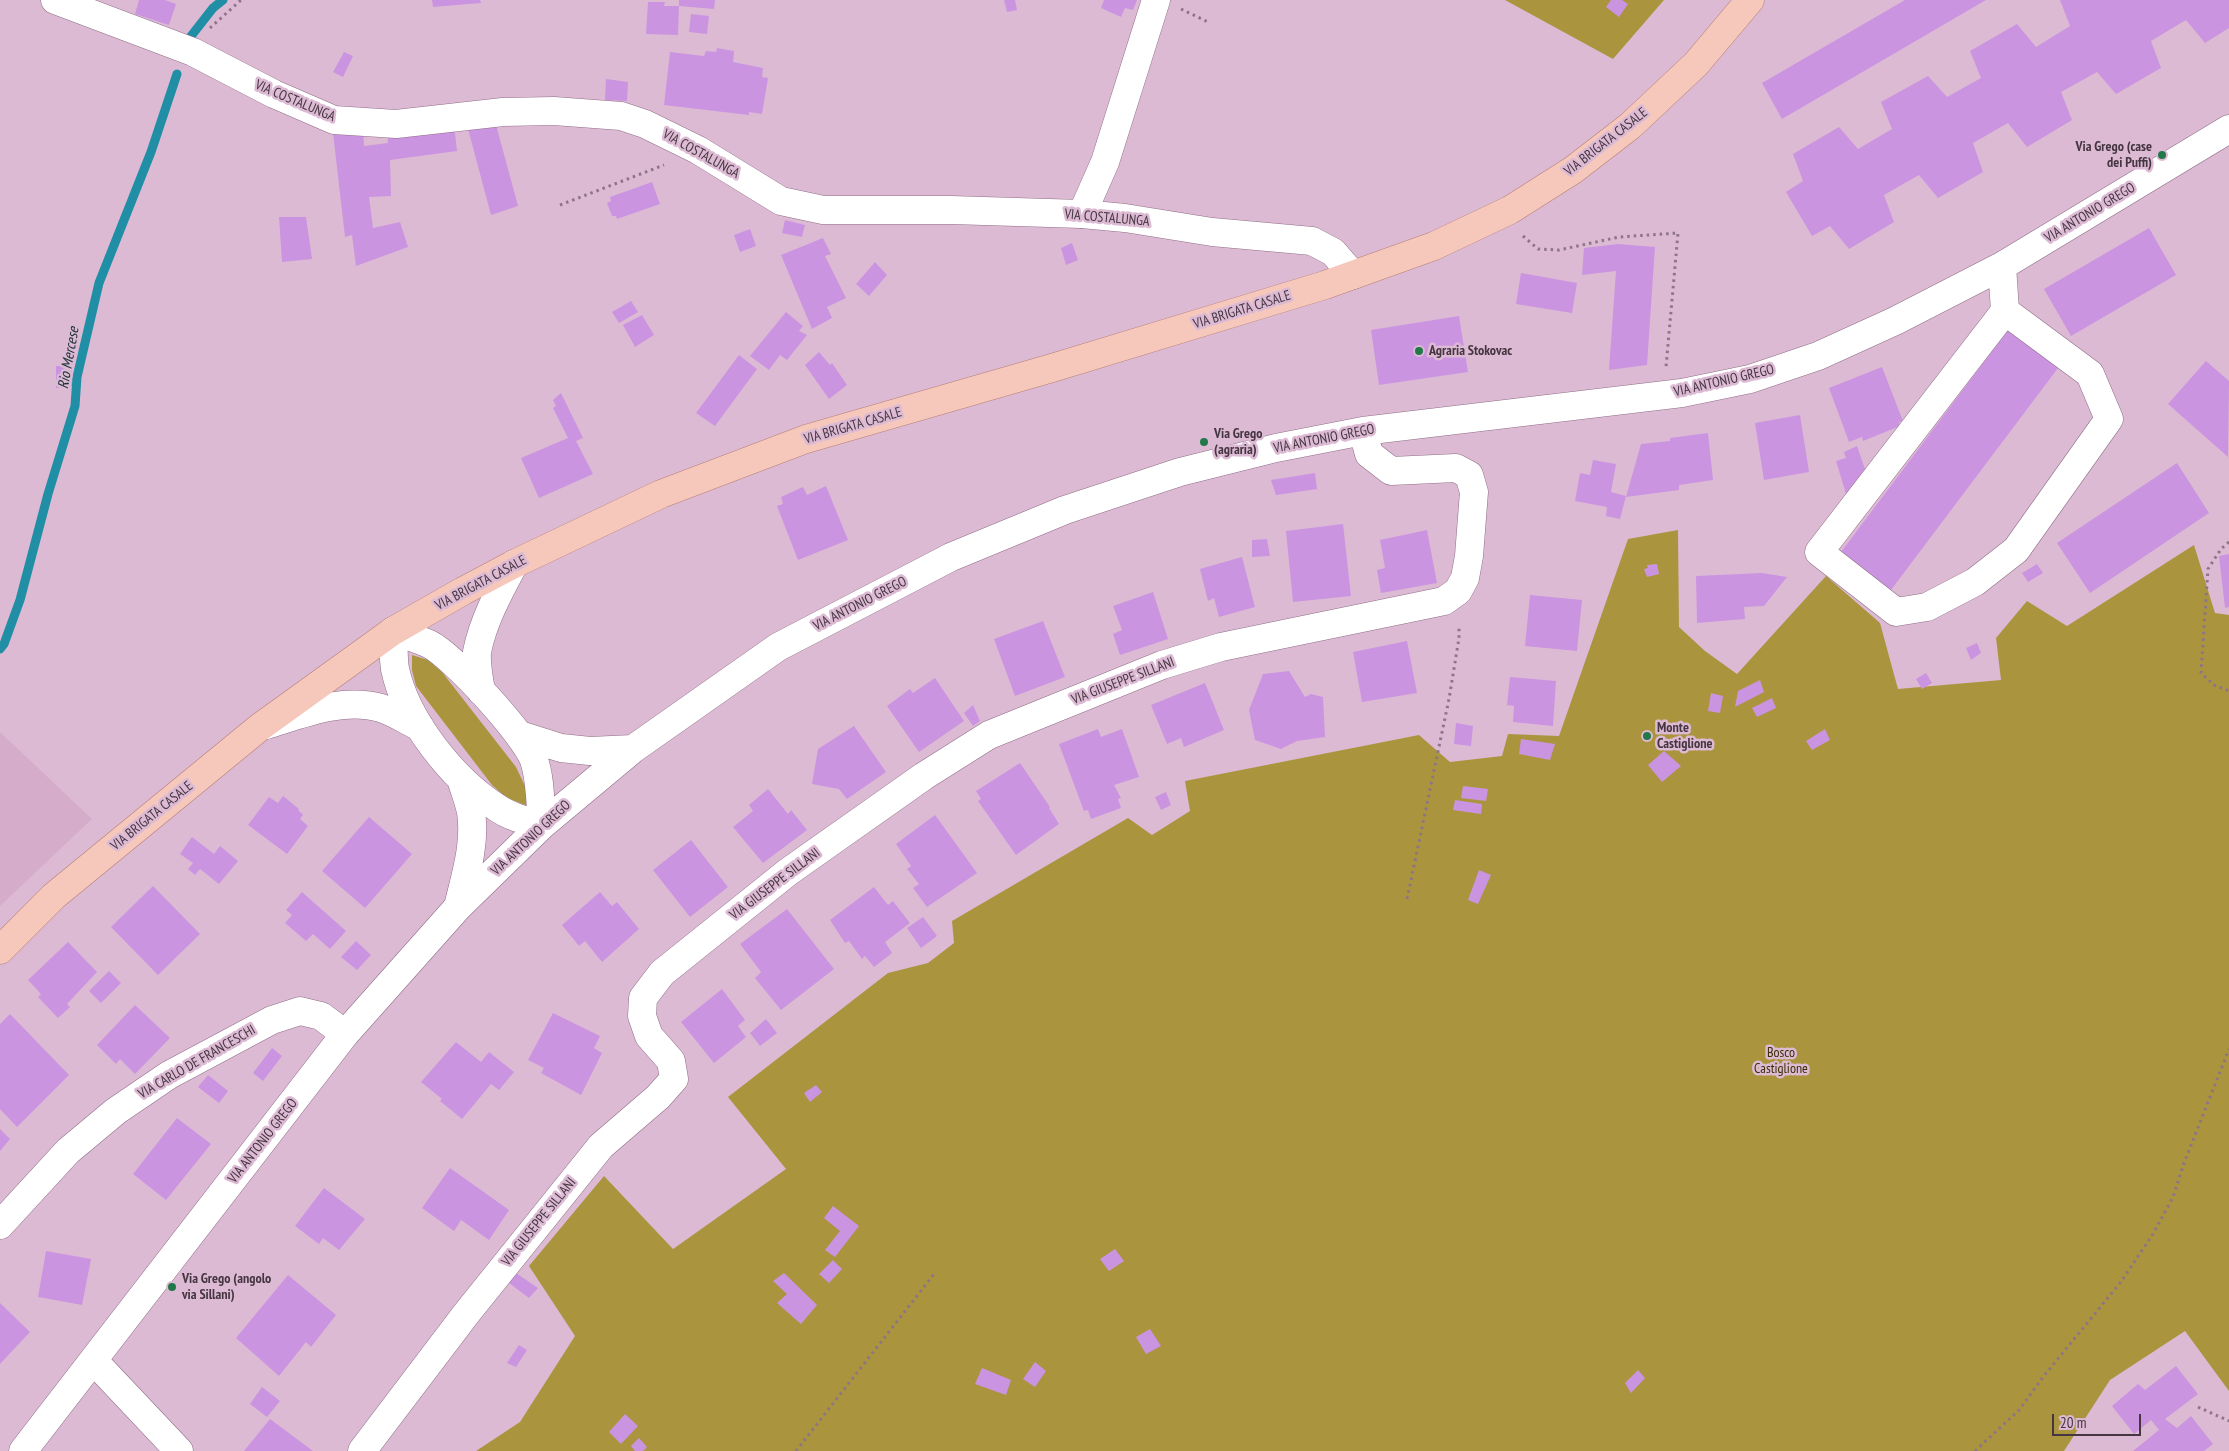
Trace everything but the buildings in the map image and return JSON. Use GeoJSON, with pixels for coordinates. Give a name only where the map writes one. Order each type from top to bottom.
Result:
{"type":"FeatureCollection","features":[{"type":"Feature","properties":{"kind":"main road","name":"VIA BRIGATA CASALE"},"geometry":{"type":"LineString","coordinates":[[0,950],[54,896],[260,727],[393,631],[514,564],[661,494],[806,439],[1052,368],[1353,275],[1434,246],[1510,210],[1572,170],[1630,126],[1696,64],[1750,0]]}},
{"type":"Feature","properties":{"kind":"street","name":"VIA COSTALUNGA"},"geometry":{"type":"LineString","coordinates":[[55,0],[193,52],[274,94],[334,120],[396,124],[503,112],[554,111],[621,116],[645,124],[698,150],[781,202],[823,210],[951,210],[1082,214],[1125,218],[1212,232],[1312,241],[1333,252],[1353,275]]}},
{"type":"Feature","properties":{"kind":"street"},"geometry":{"type":"LineString","coordinates":[[1082,214],[1105,162],[1156,0]]}},
{"type":"Feature","properties":{"kind":"street","name":"VIA ANTONIO GREGO"},"geometry":{"type":"LineString","coordinates":[[23,1451],[346,1034],[458,907],[542,825],[633,749],[778,647],[951,557],[1065,510],[1180,472],[1276,448],[1363,431],[1682,393],[1750,379],[1818,356],[1895,321],[2002,266],[2229,128]]}},
{"type":"Feature","properties":{"kind":"street"},"geometry":{"type":"LineString","coordinates":[[2002,266],[2005,311],[1819,552],[1896,612],[1927,607],[1975,582],[2016,550],[2108,419],[2090,374],[2005,311]]}},
{"type":"Feature","properties":{"kind":"street"},"geometry":{"type":"LineString","coordinates":[[1363,431],[1370,454],[1391,471],[1456,468],[1469,475],[1474,492],[1469,556],[1466,578],[1458,591]]}},
{"type":"Feature","properties":{"kind":"street"},"geometry":{"type":"LineString","coordinates":[[481,691],[477,654],[479,646],[495,600],[514,564]]}},
{"type":"Feature","properties":{"kind":"street","name":"VIA GIUSEPPE SILLANI"},"geometry":{"type":"LineString","coordinates":[[362,1451],[497,1275],[601,1146],[658,1096],[674,1079],[671,1061],[649,1036],[642,1016],[643,998],[662,973],[788,872],[924,776],[989,735],[1171,662],[1221,647],[1286,632],[1444,601],[1458,591]]}},
{"type":"Feature","properties":{"kind":"street"},"geometry":{"type":"LineString","coordinates":[[393,631],[431,645],[468,676],[481,691],[520,735],[534,759],[538,776],[542,825],[519,819],[498,808],[462,782],[420,727],[408,703],[396,669],[393,631]]}},
{"type":"Feature","properties":{"kind":"street"},"geometry":{"type":"LineString","coordinates":[[260,727],[313,710],[354,704],[381,708],[420,727]]}},
{"type":"Feature","properties":{"kind":"street"},"geometry":{"type":"LineString","coordinates":[[520,735],[561,748],[590,751],[633,749]]}},
{"type":"Feature","properties":{"kind":"street"},"geometry":{"type":"LineString","coordinates":[[458,907],[468,863],[472,834],[471,812],[462,782]]}},
{"type":"Feature","properties":{"kind":"street","name":"VIA CARLO DE FRANCESCHI"},"geometry":{"type":"LineString","coordinates":[[0,1224],[68,1151],[116,1111],[169,1075],[272,1020],[300,1010],[321,1016],[346,1034]]}},
{"type":"Feature","properties":{"kind":"street"},"geometry":{"type":"LineString","coordinates":[[94,1361],[178,1451]]}},
{"type":"Feature","properties":{"kind":"path"},"geometry":{"type":"LineString","coordinates":[[193,52],[205,33],[241,0]]}},
{"type":"Feature","properties":{"kind":"path"},"geometry":{"type":"LineString","coordinates":[[560,205],[688,156],[698,150]]}},
{"type":"Feature","properties":{"kind":"path"},"geometry":{"type":"LineString","coordinates":[[1510,210],[1523,238],[1538,249],[1559,250],[1619,237],[1678,233],[1666,368]]}},
{"type":"Feature","properties":{"kind":"path"},"geometry":{"type":"LineString","coordinates":[[2229,542],[2221,549],[2208,569],[2201,673],[2214,685],[2229,691]]}},
{"type":"Feature","properties":{"kind":"path"},"geometry":{"type":"LineString","coordinates":[[1407,899],[1458,647],[1458,591]]}},
{"type":"Feature","properties":{"kind":"path"},"geometry":{"type":"LineString","coordinates":[[1975,1451],[2019,1410],[2043,1377],[2120,1283],[2154,1234],[2172,1197],[2229,1049]]}},
{"type":"Feature","properties":{"kind":"path"},"geometry":{"type":"LineString","coordinates":[[796,1451],[934,1274]]}},
{"type":"Feature","properties":{"kind":"path"},"geometry":{"type":"LineString","coordinates":[[2198,1407],[2229,1421]]}},
{"type":"Feature","properties":{"kind":"shaded area"},"geometry":{"type":"Polygon","coordinates":[[[0,732],[92,819],[0,906],[0,732]]]}},
{"type":"Feature","properties":{"kind":"green space"},"geometry":{"type":"Polygon","coordinates":[[[1505,0],[1664,0],[1613,59],[1505,0]]]}},
{"type":"Feature","properties":{"kind":"green space","name":"Bosco Castiglione"},"geometry":{"type":"Polygon","coordinates":[[[1678,530],[1679,627],[1705,651],[1737,674],[1826,576],[1880,623],[1898,689],[2001,680],[1996,638],[2027,601],[2067,626],[2194,545],[2215,613],[2229,615],[2229,1391],[2185,1331],[2110,1380],[2064,1451],[476,1451],[520,1422],[575,1336],[529,1266],[604,1176],[673,1249],[786,1169],[728,1097],[888,973],[928,963],[954,943],[952,921],[1128,818],[1152,835],[1190,811],[1185,781],[1419,735],[1450,762],[1502,756],[1508,734],[1559,736],[1628,539],[1678,530]]]}},
{"type":"Feature","properties":{"kind":"green space"},"geometry":{"type":"Polygon","coordinates":[[[412,655],[428,660],[442,672],[516,767],[525,786],[528,806],[507,798],[492,785],[416,686],[412,670],[412,655]]]}},
{"type":"Feature","properties":{"kind":"waterway","name":"Rio Mercese"},"geometry":{"type":"LineString","coordinates":[[188,40],[213,8],[223,0]]}},
{"type":"Feature","properties":{"kind":"waterway","name":"Rio Mercese"},"geometry":{"type":"LineString","coordinates":[[0,649],[4,644],[20,600],[48,494],[75,406],[77,377],[99,283],[151,152],[177,74]]}},
{"type":"Feature","properties":{"kind":"place","name":"Via Grego (case dei Puffi)"},"geometry":{"type":"Point","coordinates":[2162,155]}},
{"type":"Feature","properties":{"kind":"place","name":"Agraria Stokovac"},"geometry":{"type":"Point","coordinates":[1419,351]}},
{"type":"Feature","properties":{"kind":"place","name":"Via Grego (agraria)"},"geometry":{"type":"Point","coordinates":[1204,442]}},
{"type":"Feature","properties":{"kind":"place","name":"Monte Castiglione"},"geometry":{"type":"Point","coordinates":[1647,736]}},
{"type":"Feature","properties":{"kind":"place","name":"Via Grego (angolo via Sillani)"},"geometry":{"type":"Point","coordinates":[172,1287]}}]}
